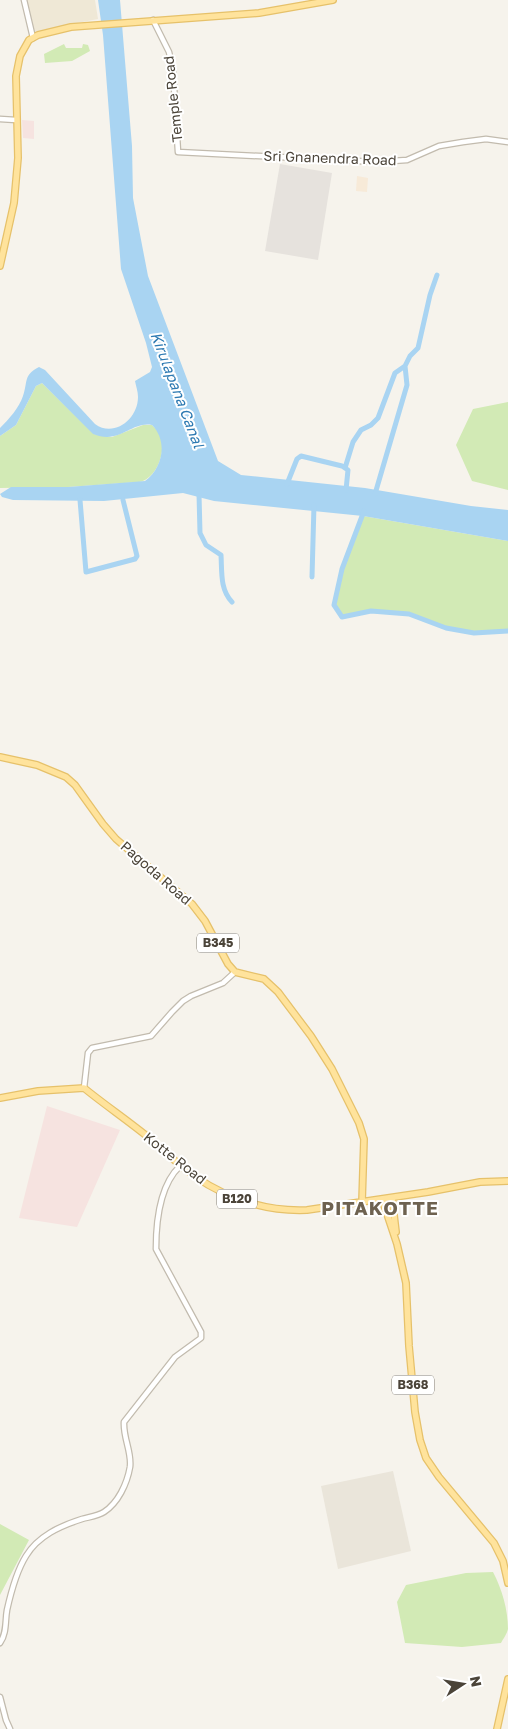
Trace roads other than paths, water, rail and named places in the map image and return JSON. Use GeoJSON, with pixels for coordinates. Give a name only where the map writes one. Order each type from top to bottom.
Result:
{"type":"FeatureCollection","features":[{"type":"Feature","properties":{"kind":"main road"},"geometry":{"type":"LineString","coordinates":[[0,266],[14,203],[18,158],[16,120],[18,65],[22,50],[29,40],[38,35],[71,27],[259,13],[333,0]]}},
{"type":"Feature","properties":{"kind":"main road","name":"Pagoda Road"},"geometry":{"type":"LineString","coordinates":[[0,757],[36,764],[66,777],[75,785],[116,839],[192,904],[205,921],[228,964],[236,972]]}},
{"type":"Feature","properties":{"kind":"main road","name":"B345"},"geometry":{"type":"LineString","coordinates":[[236,972],[264,978],[278,992],[332,1069],[359,1124],[364,1139],[362,1202]]}},
{"type":"Feature","properties":{"kind":"main road"},"geometry":{"type":"LineString","coordinates":[[0,1098],[38,1091],[84,1088]]}},
{"type":"Feature","properties":{"kind":"main road","name":"Kotte Road"},"geometry":{"type":"LineString","coordinates":[[84,1088],[147,1136],[180,1166],[224,1194],[254,1205],[294,1210],[325,1208],[480,1182],[508,1181]]}},
{"type":"Feature","properties":{"kind":"main road","name":"B368"},"geometry":{"type":"LineString","coordinates":[[392,1198],[397,1244],[406,1287],[408,1346],[420,1440],[426,1458],[438,1477],[475,1518],[494,1543],[503,1561],[508,1583]]}},
{"type":"Feature","properties":{"kind":"main road","name":"B368"},"geometry":{"type":"LineString","coordinates":[[382,1199],[397,1244]]}},
{"type":"Feature","properties":{"kind":"main road"},"geometry":{"type":"LineString","coordinates":[[497,1729],[508,1679]]}},
{"type":"Feature","properties":{"kind":"street"},"geometry":{"type":"LineString","coordinates":[[24,0],[33,38]]}},
{"type":"Feature","properties":{"kind":"street","name":"Temple Road"},"geometry":{"type":"LineString","coordinates":[[153,20],[169,52],[173,70],[178,152]]}},
{"type":"Feature","properties":{"kind":"street"},"geometry":{"type":"LineString","coordinates":[[0,119],[16,120]]}},
{"type":"Feature","properties":{"kind":"street","name":"Sri Gnanendra Road"},"geometry":{"type":"LineString","coordinates":[[178,152],[377,162],[406,160],[439,146],[463,142],[486,139],[508,142]]}},
{"type":"Feature","properties":{"kind":"street"},"geometry":{"type":"LineString","coordinates":[[84,1088],[88,1053],[92,1048],[151,1036],[183,1001],[223,983],[236,972]]}},
{"type":"Feature","properties":{"kind":"street"},"geometry":{"type":"LineString","coordinates":[[0,1643],[5,1630],[7,1611],[14,1585],[27,1555],[41,1538],[63,1525],[102,1513],[113,1504],[125,1483],[130,1467],[130,1455],[124,1431],[124,1422],[175,1357],[201,1338],[201,1332],[156,1249],[156,1234],[162,1199],[173,1173],[180,1166]]}},
{"type":"Feature","properties":{"kind":"street"},"geometry":{"type":"LineString","coordinates":[[0,1697],[10,1729]]}},
{"type":"Feature","properties":{"kind":"water","name":"Kirulapana Canal"},"geometry":{"type":"Polygon","coordinates":[[[98,0],[120,0],[132,146],[133,198],[148,276],[218,461],[241,475],[365,488],[471,506],[508,510],[508,541],[363,516],[214,501],[183,493],[104,501],[13,500],[2,497],[0,494],[11,487],[68,487],[145,481],[156,469],[161,454],[162,446],[160,439],[152,425],[138,426],[111,437],[93,434],[42,383],[36,386],[16,425],[0,436],[0,428],[19,405],[28,376],[39,367],[45,370],[95,424],[102,428],[110,429],[124,424],[134,412],[138,397],[135,381],[150,372],[152,367],[146,343],[121,269],[103,35],[98,0]]]}},
{"type":"Feature","properties":{"kind":"waterway"},"geometry":{"type":"LineString","coordinates":[[375,494],[407,385],[405,366],[410,356],[418,348],[430,295],[437,275]]}},
{"type":"Feature","properties":{"kind":"waterway"},"geometry":{"type":"LineString","coordinates":[[345,468],[353,442],[361,430],[371,425],[378,418],[395,373],[405,366]]}},
{"type":"Feature","properties":{"kind":"waterway"},"geometry":{"type":"LineString","coordinates":[[287,484],[297,459],[301,456],[342,466],[348,470],[346,490]]}},
{"type":"Feature","properties":{"kind":"waterway"},"geometry":{"type":"LineString","coordinates":[[199,494],[200,533],[206,545],[221,555],[225,592],[232,602]]}},
{"type":"Feature","properties":{"kind":"waterway"},"geometry":{"type":"LineString","coordinates":[[80,500],[86,572],[135,559],[137,556],[123,500]]}},
{"type":"Feature","properties":{"kind":"waterway"},"geometry":{"type":"LineString","coordinates":[[312,577],[314,505]]}},
{"type":"Feature","properties":{"kind":"waterway"},"geometry":{"type":"LineString","coordinates":[[364,511],[342,569],[334,605],[342,617],[371,611],[409,614],[446,628],[474,633],[508,631]]}},
{"type":"Feature","properties":{"kind":"district","name":"PITAKOTTE"},"geometry":{"type":"Point","coordinates":[380,1208]}}]}
